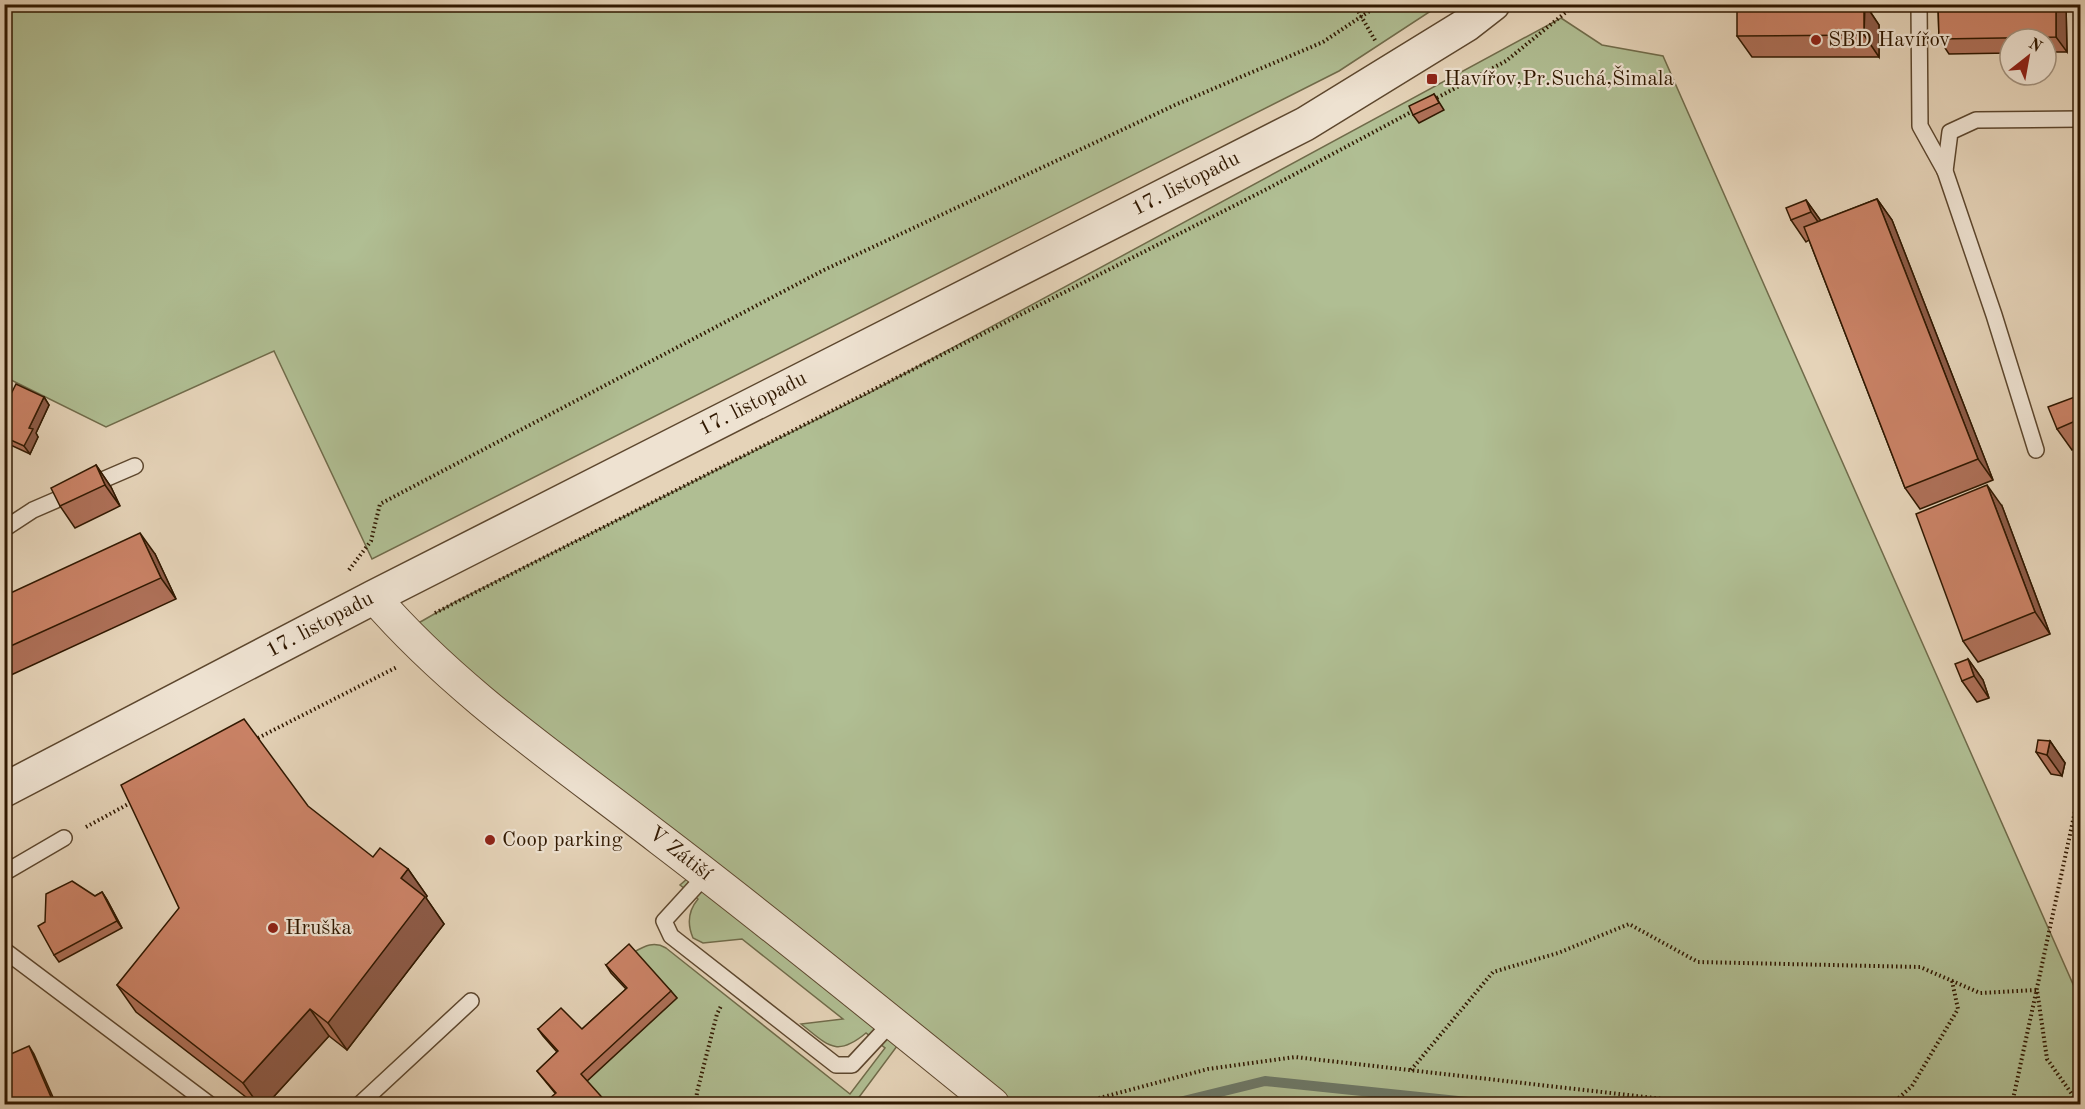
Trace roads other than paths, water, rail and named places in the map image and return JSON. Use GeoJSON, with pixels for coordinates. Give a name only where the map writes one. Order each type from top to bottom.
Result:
{"type":"FeatureCollection","features":[{"type":"Feature","properties":{"kind":"street","name":"17. listopadu"},"geometry":{"type":"LineString","coordinates":[[4,790],[374,597],[1305,124],[1466,25],[1493,4]]}},
{"type":"Feature","properties":{"kind":"street","name":"V Zátiší"},"geometry":{"type":"LineString","coordinates":[[374,597],[403,630],[453,676],[558,762],[706,874],[993,1104]]}},
{"type":"Feature","properties":{"kind":"lane"},"geometry":{"type":"LineString","coordinates":[[1919,4],[1920,126],[1945,171],[1994,315],[2036,450]]}},
{"type":"Feature","properties":{"kind":"lane"},"geometry":{"type":"LineString","coordinates":[[1945,171],[1950,132],[1976,120],[2080,119]]}},
{"type":"Feature","properties":{"kind":"lane"},"geometry":{"type":"LineString","coordinates":[[4,529],[33,510],[135,466]]}},
{"type":"Feature","properties":{"kind":"lane"},"geometry":{"type":"LineString","coordinates":[[4,873],[64,838]]}},
{"type":"Feature","properties":{"kind":"lane"},"geometry":{"type":"LineString","coordinates":[[706,874],[664,921],[671,936],[836,1065],[852,1065],[892,1022]]}},
{"type":"Feature","properties":{"kind":"lane"},"geometry":{"type":"LineString","coordinates":[[4,950],[210,1104]]}},
{"type":"Feature","properties":{"kind":"lane"},"geometry":{"type":"LineString","coordinates":[[360,1104],[471,1001]]}},
{"type":"Feature","properties":{"kind":"waterway"},"geometry":{"type":"LineString","coordinates":[[1171,1104],[1265,1081],[1487,1104]]}},
{"type":"Feature","properties":{"kind":"place","name":"SBD Havířov"},"geometry":{"type":"Point","coordinates":[1816,40]}},
{"type":"Feature","properties":{"kind":"place","name":"Havířov,Pr.Suchá,Šimala"},"geometry":{"type":"Point","coordinates":[1432,79]}},
{"type":"Feature","properties":{"kind":"place","name":"Coop parking"},"geometry":{"type":"Point","coordinates":[490,840]}},
{"type":"Feature","properties":{"kind":"place","name":"Hruška"},"geometry":{"type":"Point","coordinates":[273,928]}}]}
